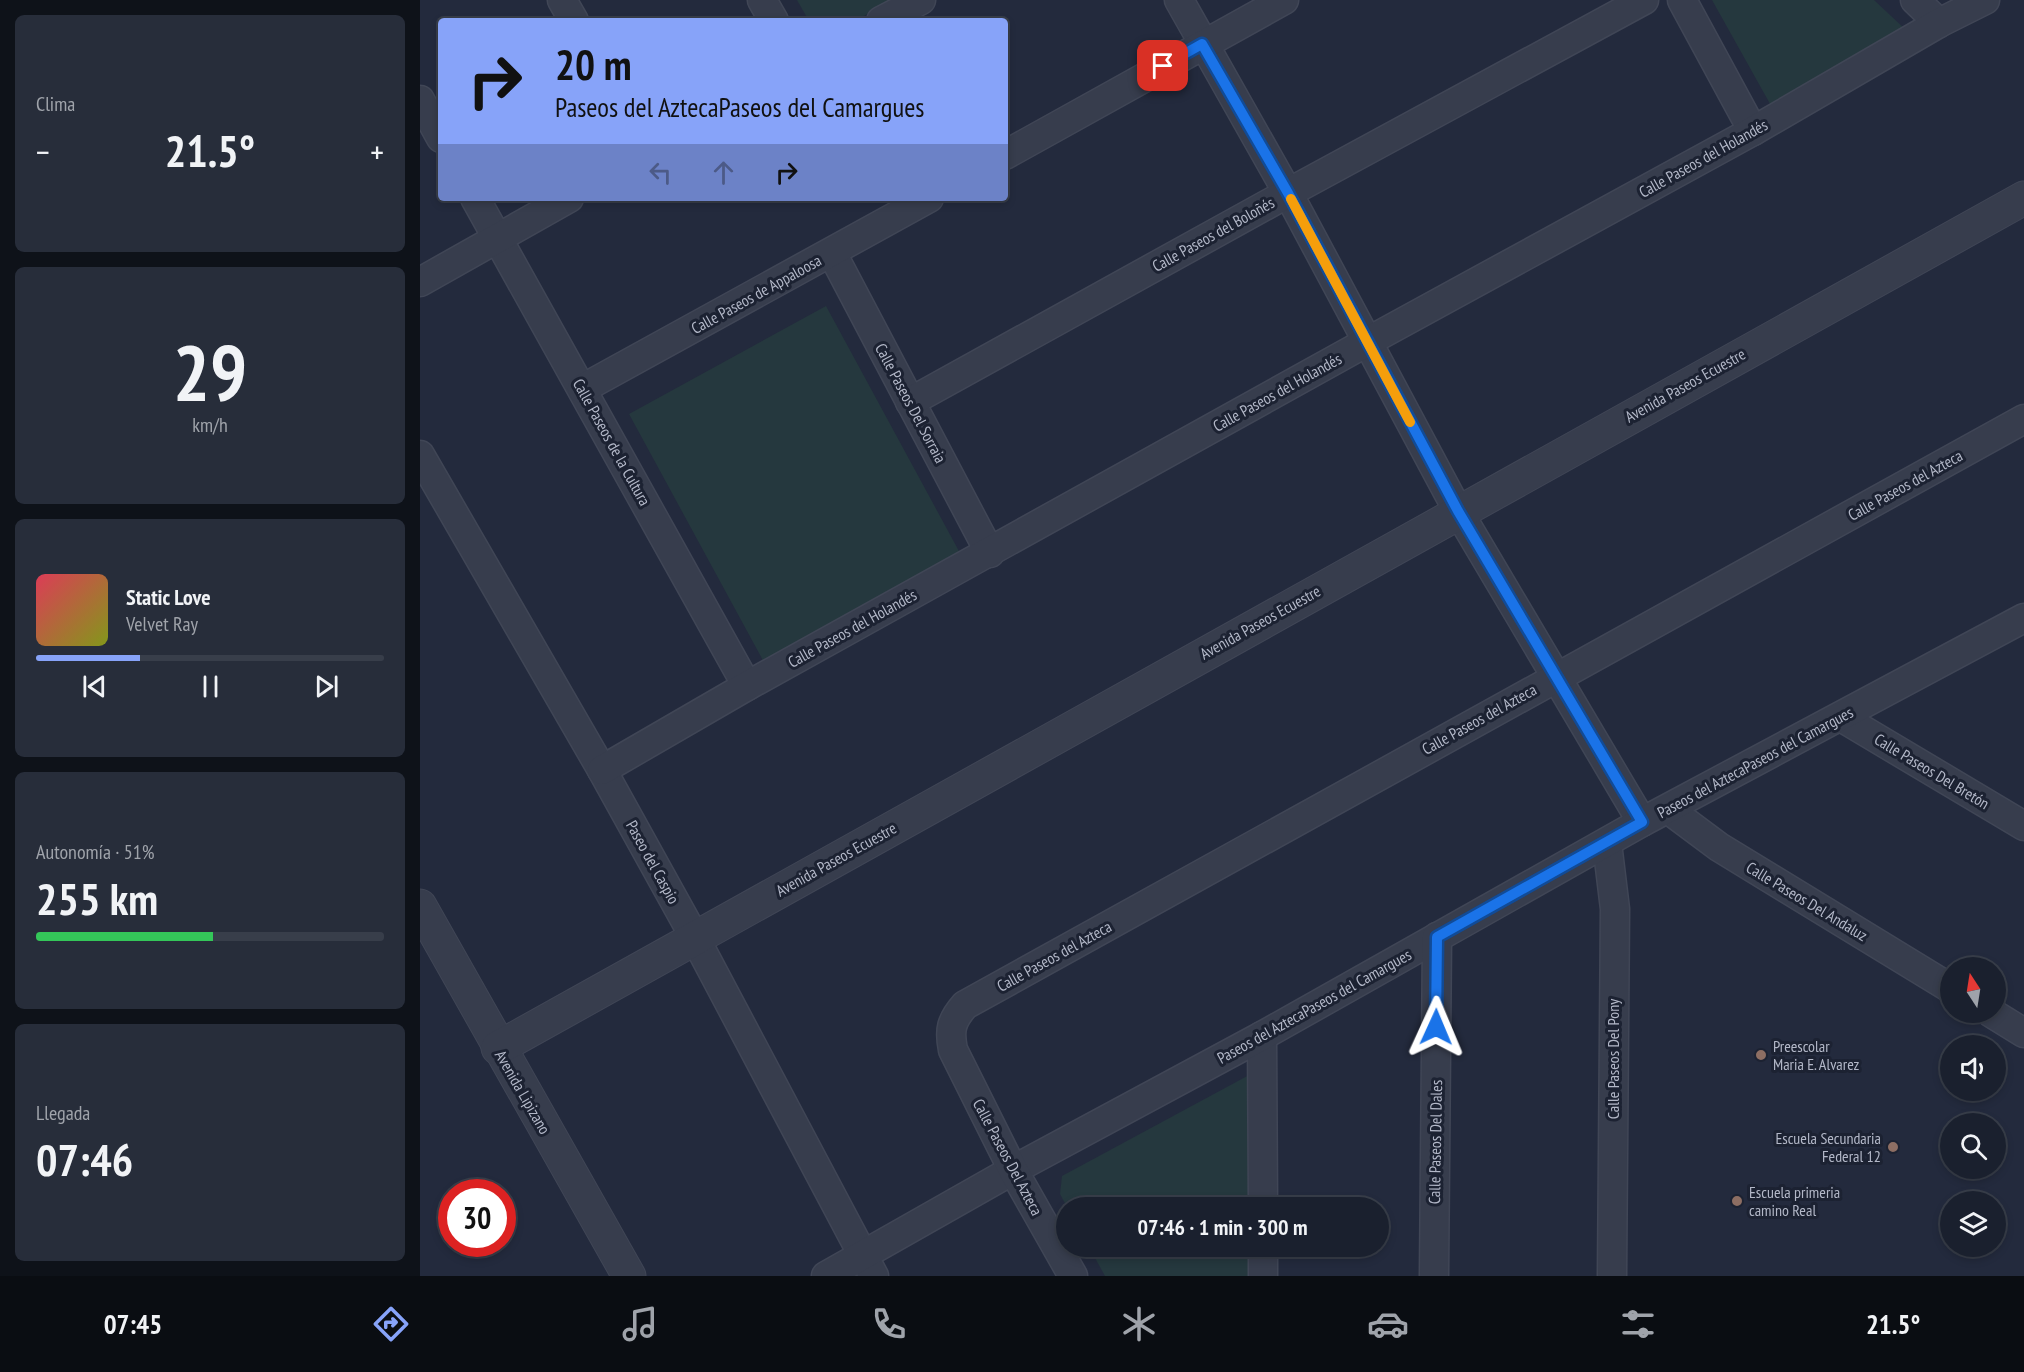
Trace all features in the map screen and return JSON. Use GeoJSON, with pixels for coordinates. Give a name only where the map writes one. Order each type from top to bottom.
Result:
{"type":"FeatureCollection","features":[{"type":"Feature","properties":{"kind":"street"},"geometry":{"type":"LineString","coordinates":[[562,0],[572,18]]}},
{"type":"Feature","properties":{"kind":"street"},"geometry":{"type":"LineString","coordinates":[[762,0],[772,18]]}},
{"type":"Feature","properties":{"kind":"street"},"geometry":{"type":"LineString","coordinates":[[887,18],[921,0]]}},
{"type":"Feature","properties":{"kind":"street"},"geometry":{"type":"LineString","coordinates":[[1179,0],[1288,193],[1458,511],[1642,822]]}},
{"type":"Feature","properties":{"kind":"street"},"geometry":{"type":"LineString","coordinates":[[1008,153],[1284,0]]}},
{"type":"Feature","properties":{"kind":"street","name":"Calle Paseos del Boloñés"},"geometry":{"type":"LineString","coordinates":[[910,402],[1644,0]]}},
{"type":"Feature","properties":{"kind":"street"},"geometry":{"type":"LineString","coordinates":[[1682,0],[1753,131]]}},
{"type":"Feature","properties":{"kind":"street"},"geometry":{"type":"LineString","coordinates":[[1915,0],[1939,23]]}},
{"type":"Feature","properties":{"kind":"street","name":"Calle Paseos del Holandés"},"geometry":{"type":"LineString","coordinates":[[602,770],[747,686],[1753,131],[1939,23],[1985,0]]}},
{"type":"Feature","properties":{"kind":"street"},"geometry":{"type":"LineString","coordinates":[[420,100],[438,133]]}},
{"type":"Feature","properties":{"kind":"street","name":"Avenida Paseos Ecuestre"},"geometry":{"type":"LineString","coordinates":[[498,1048],[1458,511],[2024,198]]}},
{"type":"Feature","properties":{"kind":"street","name":"Calle Paseos de la Cultura"},"geometry":{"type":"LineString","coordinates":[[477,201],[747,686]]}},
{"type":"Feature","properties":{"kind":"street"},"geometry":{"type":"LineString","coordinates":[[420,282],[564,201]]}},
{"type":"Feature","properties":{"kind":"street","name":"Calle Paseos de Appaloosa"},"geometry":{"type":"LineString","coordinates":[[582,389],[925,201]]}},
{"type":"Feature","properties":{"kind":"street","name":"Calle Paseos Del Sorraia"},"geometry":{"type":"LineString","coordinates":[[832,253],[990,553]]}},
{"type":"Feature","properties":{"kind":"street","name":"Calle Paseos del Azteca"},"geometry":{"type":"LineString","coordinates":[[950,1034],[953,1019],[965,1005],[2024,419]]}},
{"type":"Feature","properties":{"kind":"street","name":"Paseo del Caspio"},"geometry":{"type":"LineString","coordinates":[[420,455],[602,770],[695,938],[868,1265]]}},
{"type":"Feature","properties":{"kind":"street","name":"Paseos del AztecaPaseos del Camargues"},"geometry":{"type":"LineString","coordinates":[[826,1276],[868,1265],[1013,1170],[1262,1036],[1642,822],[2022,622]]}},
{"type":"Feature","properties":{"kind":"street","name":"Calle Paseos Del Bretón"},"geometry":{"type":"LineString","coordinates":[[1841,717],[2024,826]]}},
{"type":"Feature","properties":{"kind":"street","name":"Calle Paseos Del Andaluz"},"geometry":{"type":"LineString","coordinates":[[1668,809],[1719,847],[1940,982]]}},
{"type":"Feature","properties":{"kind":"street","name":"Calle Paseos Del Pony"},"geometry":{"type":"LineString","coordinates":[[1607,843],[1615,909],[1612,1276]]}},
{"type":"Feature","properties":{"kind":"street","name":"Avenida Lipizano"},"geometry":{"type":"LineString","coordinates":[[420,906],[498,1048],[629,1276]]}},
{"type":"Feature","properties":{"kind":"street","name":"Calle Paseos Del Dales"},"geometry":{"type":"LineString","coordinates":[[1434,1276],[1437,937]]}},
{"type":"Feature","properties":{"kind":"street"},"geometry":{"type":"LineString","coordinates":[[2006,1022],[2024,1033]]}},
{"type":"Feature","properties":{"kind":"street","name":"Calle Paseos Del Azteca"},"geometry":{"type":"LineString","coordinates":[[950,1034],[953,1050],[1013,1170],[1073,1276]]}},
{"type":"Feature","properties":{"kind":"street"},"geometry":{"type":"LineString","coordinates":[[1262,1036],[1263,1197]]}},
{"type":"Feature","properties":{"kind":"street"},"geometry":{"type":"LineString","coordinates":[[1263,1257],[1263,1276]]}},
{"type":"Feature","properties":{"kind":"shaded area"},"geometry":{"type":"Polygon","coordinates":[[[797,0],[892,0],[860,18],[807,18],[797,0]]]}},
{"type":"Feature","properties":{"kind":"shaded area"},"geometry":{"type":"Polygon","coordinates":[[[1712,0],[1874,0],[1906,30],[1774,111],[1712,0]]]}},
{"type":"Feature","properties":{"kind":"shaded area"},"geometry":{"type":"Polygon","coordinates":[[[826,306],[960,553],[765,664],[629,414],[826,306]]]}},
{"type":"Feature","properties":{"kind":"shaded area"},"geometry":{"type":"Polygon","coordinates":[[[1251,1074],[1259,1197],[1062,1197],[1062,1176],[1251,1074]]]}},
{"type":"Feature","properties":{"kind":"shaded area"},"geometry":{"type":"Polygon","coordinates":[[[1095,1257],[1260,1257],[1260,1276],[1105,1276],[1095,1257]]]}},
{"type":"Feature","properties":{"kind":"slow traffic"},"geometry":{"type":"LineString","coordinates":[[1291,199],[1410,422]]}},
{"type":"Feature","properties":{"kind":"place","name":"Preescolar Maria E. Alvarez"},"geometry":{"type":"Point","coordinates":[1761,1055]}},
{"type":"Feature","properties":{"kind":"place","name":"Escuela Secundaria Federal 12"},"geometry":{"type":"Point","coordinates":[1893,1147]}},
{"type":"Feature","properties":{"kind":"place","name":"Escuela primeria camino Real"},"geometry":{"type":"Point","coordinates":[1737,1201]}},
{"type":"Feature","properties":{"kind":"route"},"geometry":{"type":"LineString","coordinates":[[1163,66],[1202,44],[1288,193],[1458,511],[1642,822],[1437,937],[1436,1027]]}}]}
